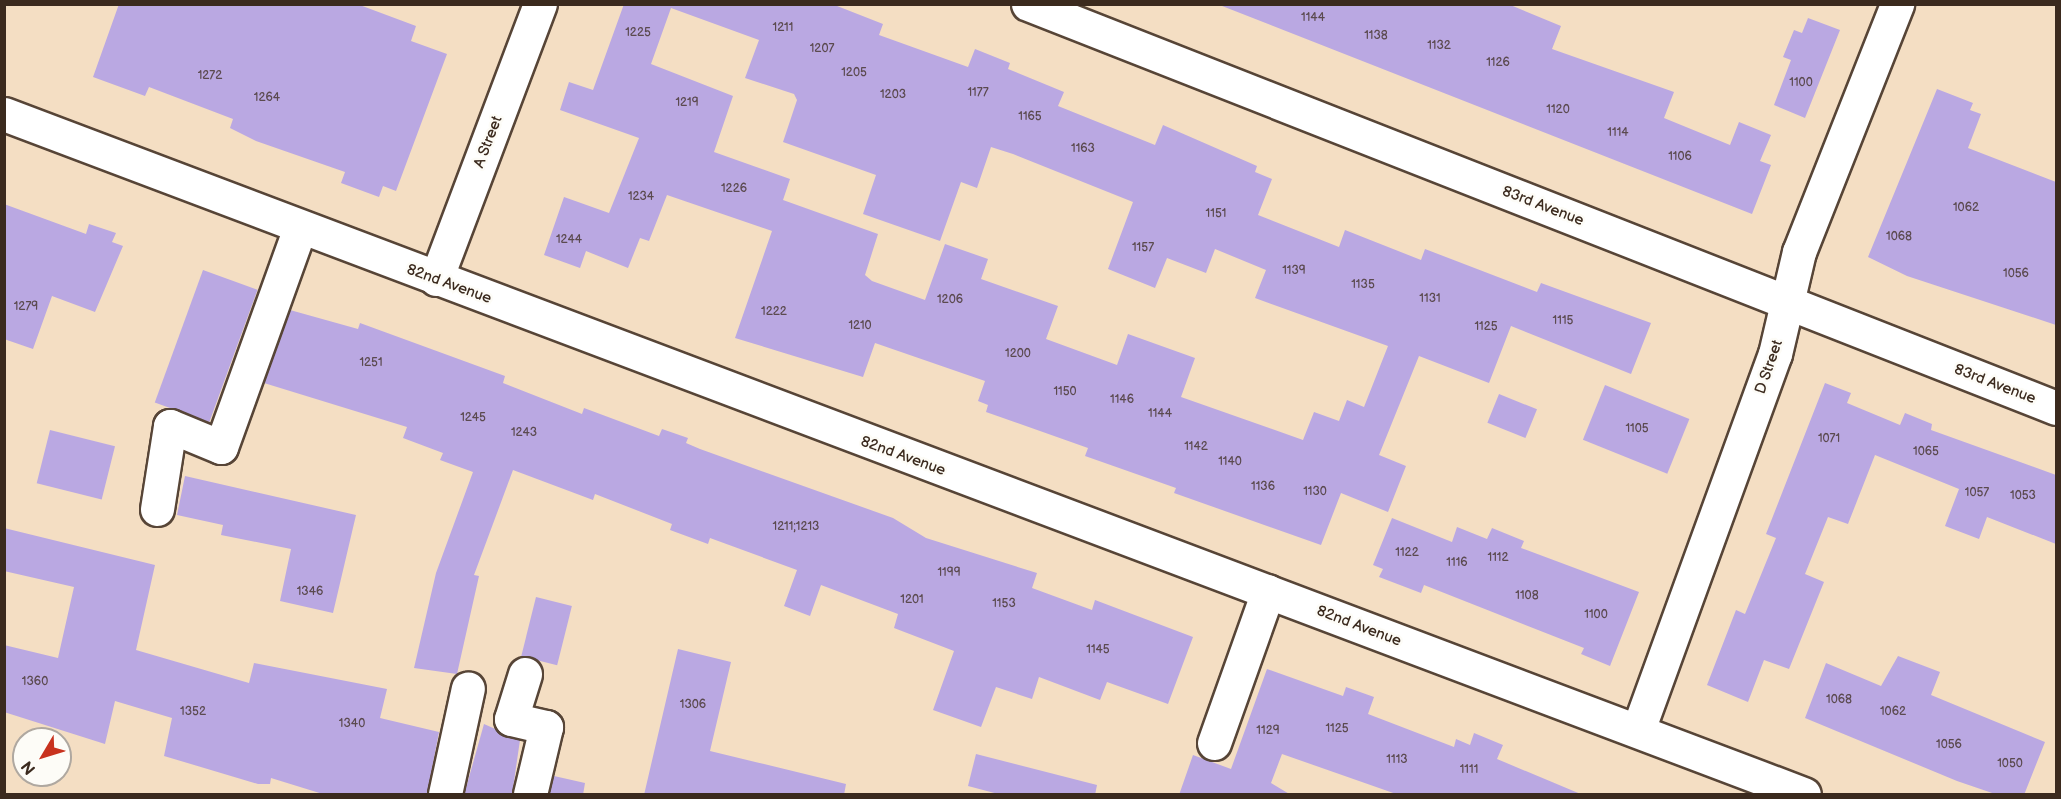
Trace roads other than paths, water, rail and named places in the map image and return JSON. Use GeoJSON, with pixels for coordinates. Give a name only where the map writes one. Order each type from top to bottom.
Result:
{"type":"FeatureCollection","features":[{"type":"Feature","properties":{"kind":"street","name":"A Street"},"geometry":{"type":"LineString","coordinates":[[436,279],[540,4]]}},
{"type":"Feature","properties":{"kind":"street","name":"83rd Avenue"},"geometry":{"type":"LineString","coordinates":[[1028,4],[2056,408]]}},
{"type":"Feature","properties":{"kind":"street","name":"D Street"},"geometry":{"type":"LineString","coordinates":[[1638,730],[1775,354],[1799,252],[1897,4]]}},
{"type":"Feature","properties":{"kind":"street","name":"82nd Avenue"},"geometry":{"type":"LineString","coordinates":[[4,114],[436,279],[1638,730],[1804,795]]}},
{"type":"Feature","properties":{"kind":"street"},"geometry":{"type":"LineString","coordinates":[[157,509],[170,426],[221,447],[300,227]]}},
{"type":"Feature","properties":{"kind":"street"},"geometry":{"type":"LineString","coordinates":[[1214,743],[1268,591]]}},
{"type":"Feature","properties":{"kind":"street"},"geometry":{"type":"LineString","coordinates":[[525,674],[512,719],[546,727],[530,795]]}},
{"type":"Feature","properties":{"kind":"street"},"geometry":{"type":"LineString","coordinates":[[445,795],[468,688]]}}]}
